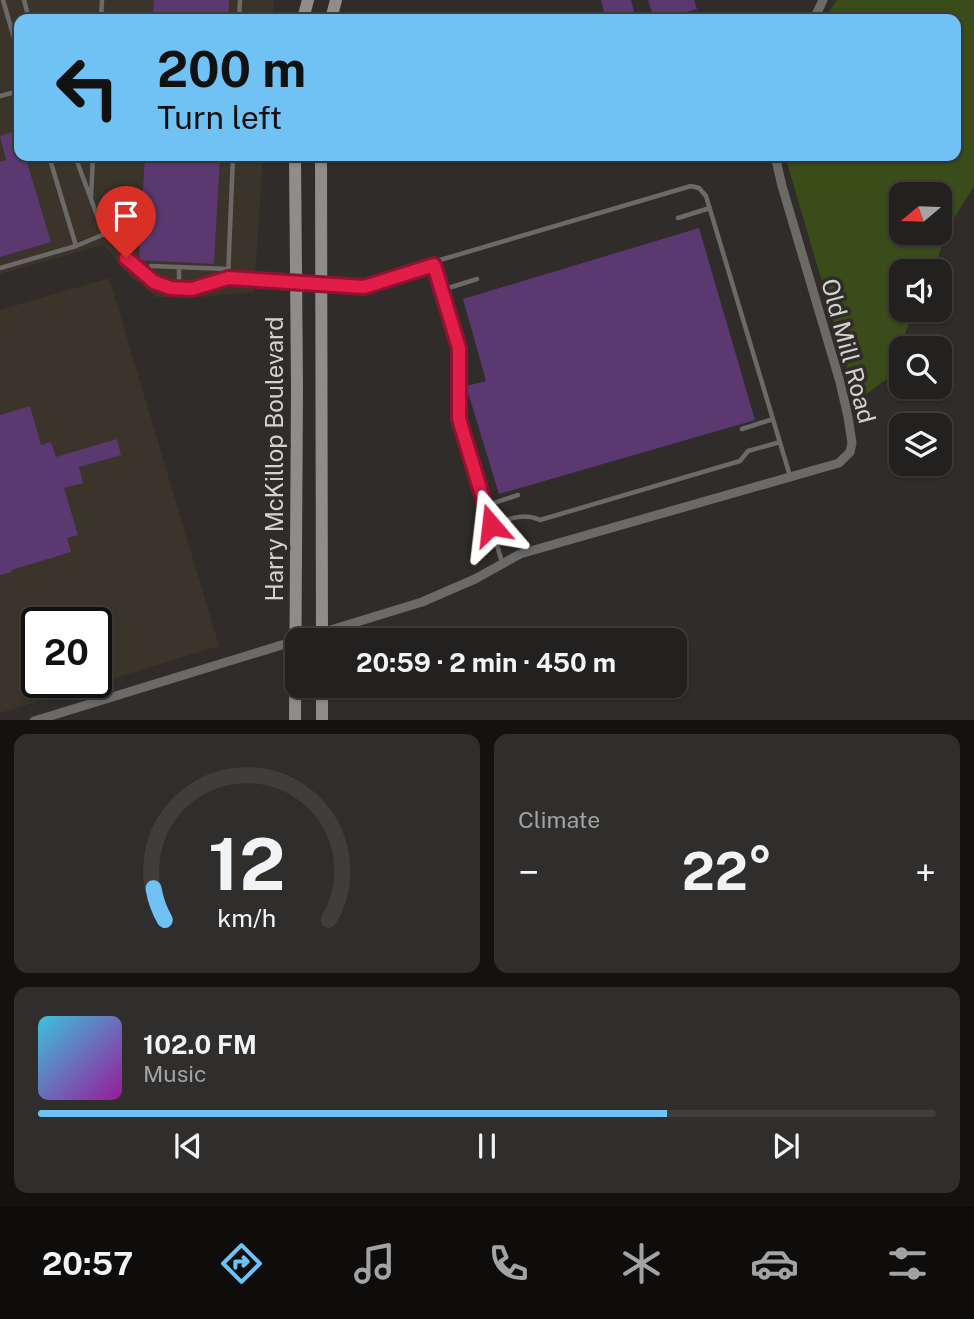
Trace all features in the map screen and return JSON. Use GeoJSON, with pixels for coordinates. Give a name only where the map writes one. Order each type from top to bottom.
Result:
{"type":"FeatureCollection","features":[{"type":"Feature","properties":{"kind":"main road","name":"Harry McKillop Boulevard"},"geometry":{"type":"LineString","coordinates":[[295,161],[295,628]]}},
{"type":"Feature","properties":{"kind":"main road","name":"Harry McKillop Boulevard"},"geometry":{"type":"LineString","coordinates":[[321,161],[322,628]]}},
{"type":"Feature","properties":{"kind":"main road"},"geometry":{"type":"LineString","coordinates":[[296,283],[321,284]]}},
{"type":"Feature","properties":{"kind":"main road","name":"Harry McKillop Boulevard"},"geometry":{"type":"LineString","coordinates":[[295,698],[295,720]]}},
{"type":"Feature","properties":{"kind":"main road"},"geometry":{"type":"LineString","coordinates":[[322,698],[323,720]]}},
{"type":"Feature","properties":{"kind":"street","name":"Old Mill Road"},"geometry":{"type":"LineString","coordinates":[[348,628],[436,597],[520,554],[839,463],[850,452],[852,443],[840,382],[776,161]]}},
{"type":"Feature","properties":{"kind":"street","name":"Old Mill Road"},"geometry":{"type":"LineString","coordinates":[[34,720],[285,644]]}},
{"type":"Feature","properties":{"kind":"lane"},"geometry":{"type":"LineString","coordinates":[[3,0],[14,38]]}},
{"type":"Feature","properties":{"kind":"lane"},"geometry":{"type":"LineString","coordinates":[[50,161],[76,246]]}},
{"type":"Feature","properties":{"kind":"lane"},"geometry":{"type":"LineString","coordinates":[[77,161],[98,218],[107,233],[126,258],[154,282],[192,289],[228,278],[296,283]]}},
{"type":"Feature","properties":{"kind":"lane"},"geometry":{"type":"LineString","coordinates":[[91,199],[93,161]]}},
{"type":"Feature","properties":{"kind":"lane"},"geometry":{"type":"LineString","coordinates":[[228,278],[233,161]]}},
{"type":"Feature","properties":{"kind":"lane"},"geometry":{"type":"LineString","coordinates":[[321,284],[364,287],[434,265],[440,260],[643,199],[691,186],[698,188],[706,196],[710,208],[790,477]]}},
{"type":"Feature","properties":{"kind":"lane"},"geometry":{"type":"LineString","coordinates":[[678,218],[710,208]]}},
{"type":"Feature","properties":{"kind":"lane"},"geometry":{"type":"LineString","coordinates":[[0,268],[76,246],[107,233]]}},
{"type":"Feature","properties":{"kind":"lane"},"geometry":{"type":"LineString","coordinates":[[151,265],[228,269]]}},
{"type":"Feature","properties":{"kind":"lane"},"geometry":{"type":"LineString","coordinates":[[434,265],[459,348],[459,419],[502,563]]}},
{"type":"Feature","properties":{"kind":"lane"},"geometry":{"type":"LineString","coordinates":[[179,267],[179,288]]}},
{"type":"Feature","properties":{"kind":"lane"},"geometry":{"type":"LineString","coordinates":[[442,290],[477,279]]}},
{"type":"Feature","properties":{"kind":"lane"},"geometry":{"type":"LineString","coordinates":[[742,429],[773,419]]}},
{"type":"Feature","properties":{"kind":"lane"},"geometry":{"type":"LineString","coordinates":[[491,525],[522,516],[540,520],[740,461],[748,451],[780,442]]}},
{"type":"Feature","properties":{"kind":"lane"},"geometry":{"type":"LineString","coordinates":[[485,506],[518,495]]}},
{"type":"Feature","properties":{"kind":"shaded area"},"geometry":{"type":"Polygon","coordinates":[[[0,0],[274,0],[273,14],[14,14],[14,161],[263,161],[254,292],[189,298],[156,297],[123,270],[104,245],[0,274],[0,0]]]}},
{"type":"Feature","properties":{"kind":"shaded area"},"geometry":{"type":"Polygon","coordinates":[[[109,278],[219,646],[112,679],[112,607],[21,607],[21,698],[49,698],[0,713],[0,310],[109,278]]]}},
{"type":"Feature","properties":{"kind":"green space"},"geometry":{"type":"Polygon","coordinates":[[[837,0],[974,0],[974,186],[952,222],[952,182],[889,182],[889,245],[943,245],[937,259],[889,259],[889,322],[909,322],[904,336],[889,336],[888,378],[857,401],[786,161],[961,161],[961,14],[827,14],[837,0]]]}},
{"type":"Feature","properties":{"kind":"building"},"geometry":{"type":"Polygon","coordinates":[[[154,0],[229,0],[228,14],[153,14],[154,0]]]}},
{"type":"Feature","properties":{"kind":"building"},"geometry":{"type":"Polygon","coordinates":[[[601,0],[631,0],[635,14],[605,14],[601,0]]]}},
{"type":"Feature","properties":{"kind":"building"},"geometry":{"type":"Polygon","coordinates":[[[648,0],[694,0],[697,9],[680,14],[652,14],[648,0]]]}},
{"type":"Feature","properties":{"kind":"building"},"geometry":{"type":"Polygon","coordinates":[[[14,131],[14,161],[27,161],[51,242],[0,257],[0,162],[6,160],[0,136],[14,131]]]}},
{"type":"Feature","properties":{"kind":"building"},"geometry":{"type":"Polygon","coordinates":[[[145,161],[220,161],[214,264],[139,260],[145,161]]]}},
{"type":"Feature","properties":{"kind":"building"},"geometry":{"type":"Polygon","coordinates":[[[699,228],[755,420],[499,494],[466,386],[486,381],[463,299],[699,228]]]}},
{"type":"Feature","properties":{"kind":"building"},"geometry":{"type":"Polygon","coordinates":[[[30,406],[41,445],[51,442],[56,457],[117,439],[121,455],[79,467],[83,483],[64,488],[78,535],[67,538],[71,552],[0,575],[0,415],[30,406]]]}},
{"type":"Feature","properties":{"kind":"route"},"geometry":{"type":"LineString","coordinates":[[126,258],[154,282],[171,288],[192,289],[228,278],[364,287],[434,265],[459,348],[459,419],[491,525]]}}]}
